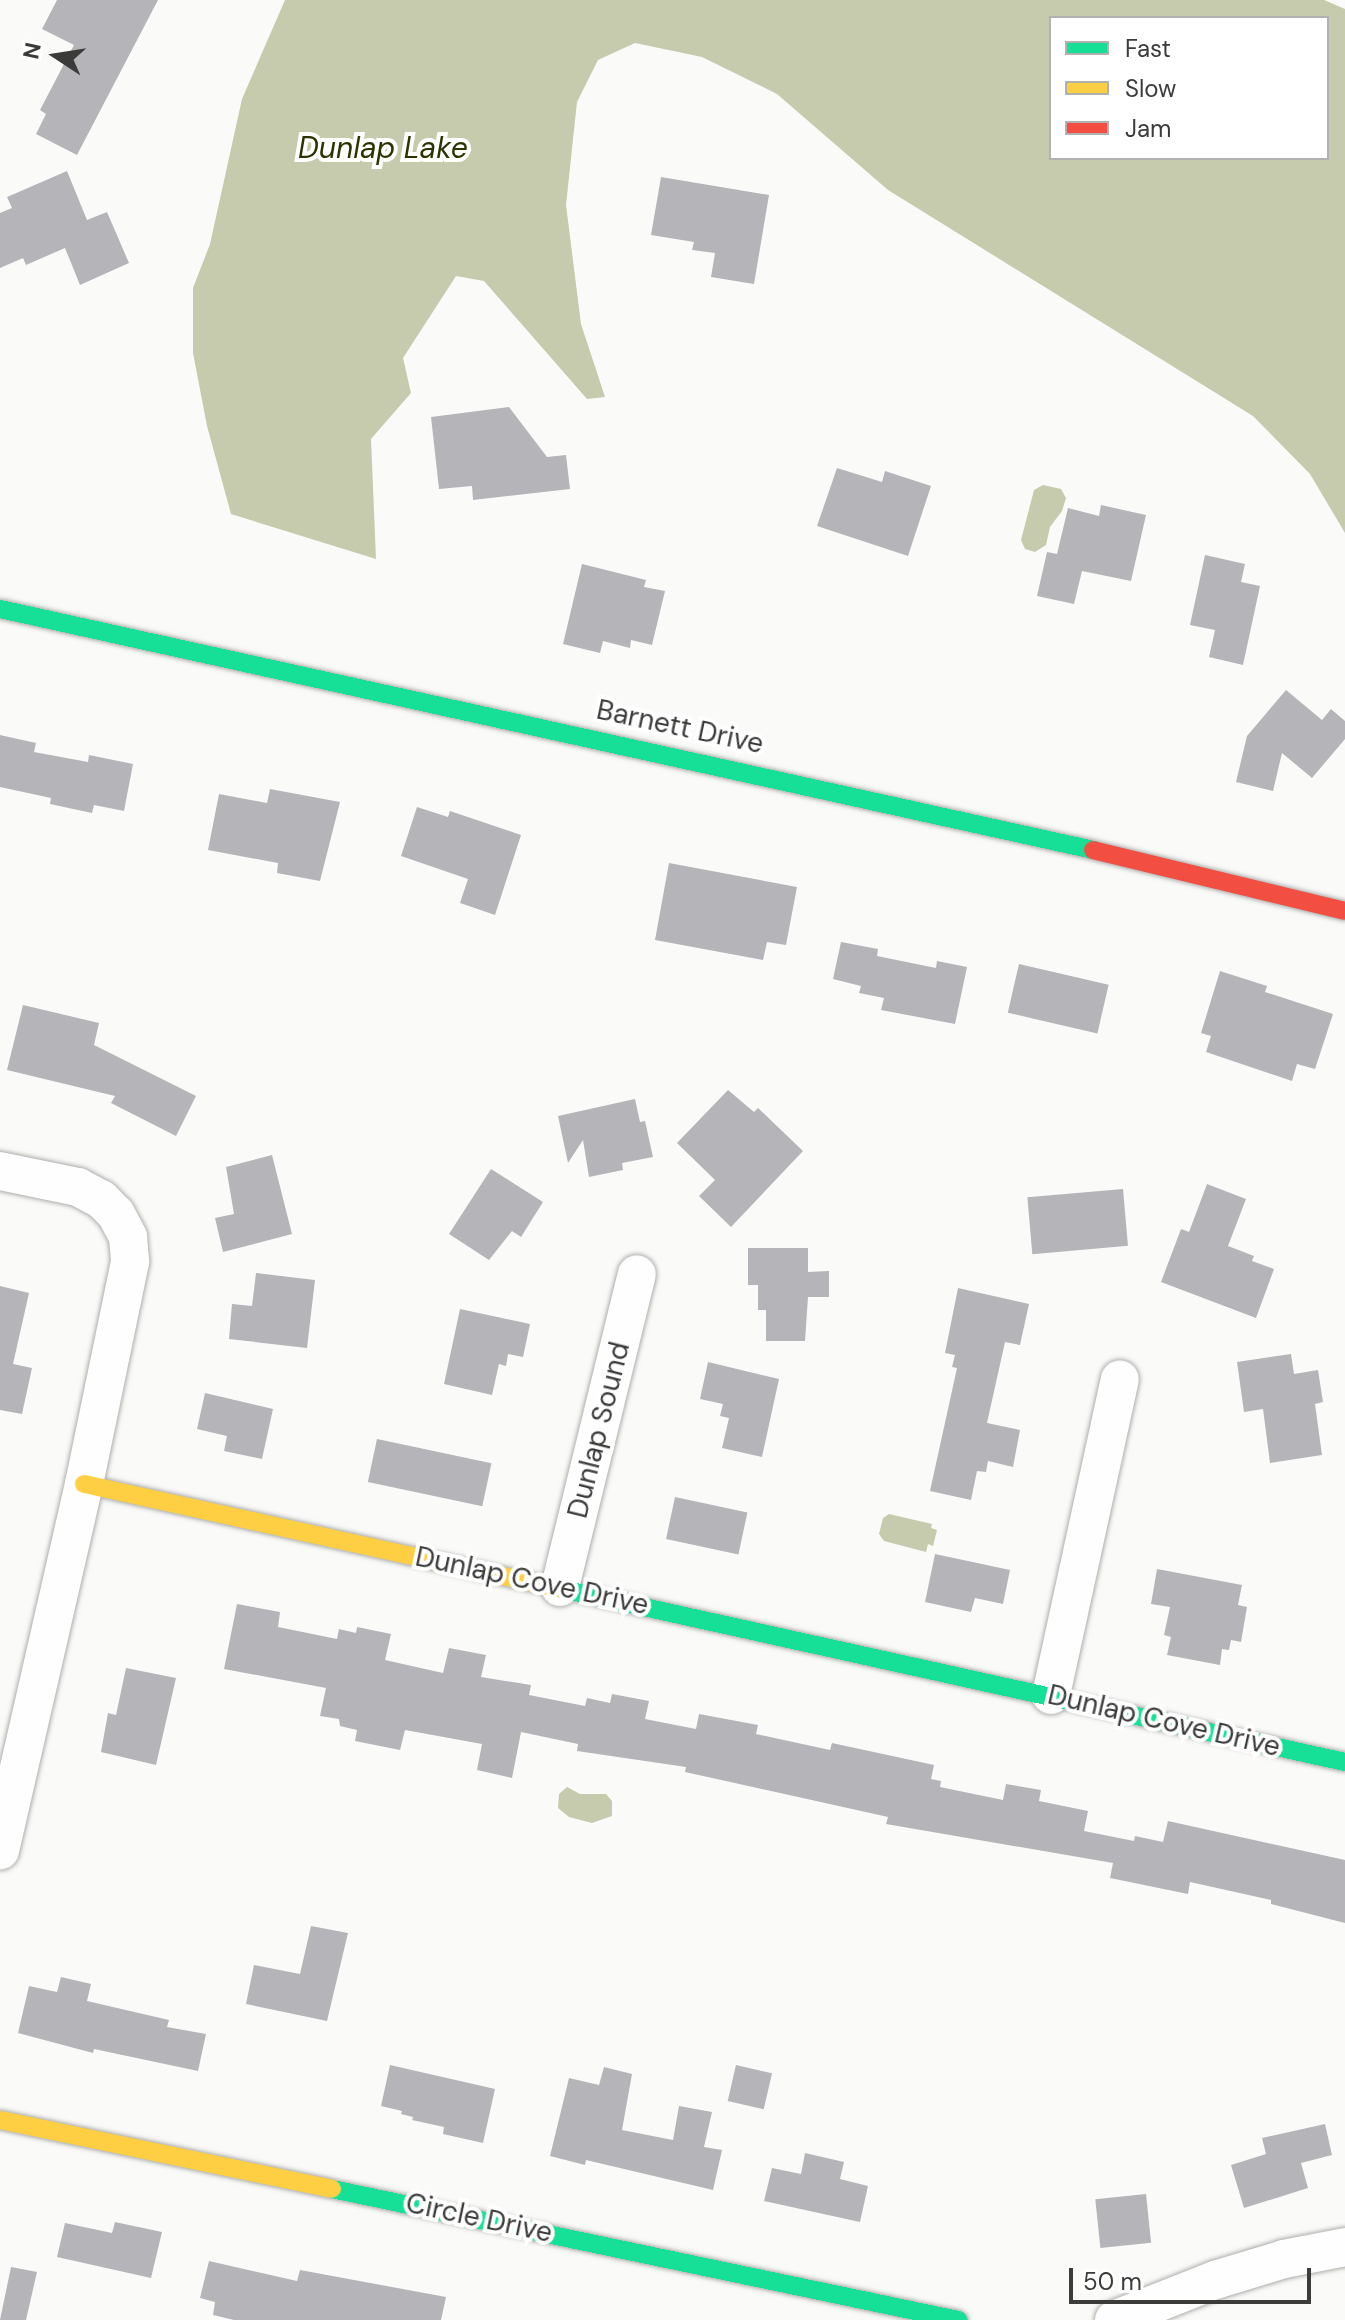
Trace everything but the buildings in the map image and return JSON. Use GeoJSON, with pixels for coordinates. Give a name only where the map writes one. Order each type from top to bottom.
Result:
{"type":"FeatureCollection","features":[{"type":"Feature","properties":{"kind":"street","name":"Barnett Drive"},"geometry":{"type":"LineString","coordinates":[[0,609],[949,815],[1345,911]]}},
{"type":"Feature","properties":{"kind":"street"},"geometry":{"type":"LineString","coordinates":[[0,1171],[78,1187],[101,1199],[116,1214],[128,1237],[130,1262],[84,1484],[0,1850]]}},
{"type":"Feature","properties":{"kind":"street","name":"Dunlap Sound"},"geometry":{"type":"LineString","coordinates":[[560,1587],[637,1274]]}},
{"type":"Feature","properties":{"kind":"street"},"geometry":{"type":"LineString","coordinates":[[1051,1695],[1120,1379]]}},
{"type":"Feature","properties":{"kind":"street","name":"Dunlap Cove Drive"},"geometry":{"type":"LineString","coordinates":[[84,1484],[1345,1762]]}},
{"type":"Feature","properties":{"kind":"street","name":"Circle Drive"},"geometry":{"type":"LineString","coordinates":[[0,2120],[958,2320]]}},
{"type":"Feature","properties":{"kind":"street"},"geometry":{"type":"LineString","coordinates":[[1114,2320],[1215,2280],[1284,2259],[1345,2247]]}},
{"type":"Feature","properties":{"kind":"water","name":"Dunlap Lake"},"geometry":{"type":"Polygon","coordinates":[[[285,0],[1324,0],[1345,9],[1345,533],[1310,474],[1253,416],[888,190],[777,94],[702,57],[635,43],[598,60],[577,102],[566,205],[581,324],[605,397],[587,399],[484,281],[456,276],[403,358],[411,393],[371,439],[376,559],[231,514],[207,426],[193,353],[193,288],[210,244],[242,99],[285,0]]]}},
{"type":"Feature","properties":{"kind":"water"},"geometry":{"type":"Polygon","coordinates":[[[1043,485],[1061,489],[1066,498],[1062,511],[1050,527],[1046,545],[1035,552],[1025,549],[1021,540],[1034,490],[1043,485]]]}},
{"type":"Feature","properties":{"kind":"water"},"geometry":{"type":"Polygon","coordinates":[[[889,1514],[932,1524],[931,1528],[937,1530],[933,1546],[928,1544],[926,1552],[884,1541],[879,1534],[883,1518],[889,1514]]]}},
{"type":"Feature","properties":{"kind":"water"},"geometry":{"type":"Polygon","coordinates":[[[567,1787],[580,1794],[606,1794],[612,1801],[612,1816],[592,1823],[569,1817],[558,1808],[559,1794],[567,1787]]]}},
{"type":"Feature","properties":{"kind":"traffic: fast"},"geometry":{"type":"LineString","coordinates":[[0,609],[1093,850]]}},
{"type":"Feature","properties":{"kind":"traffic: fast"},"geometry":{"type":"LineString","coordinates":[[558,1588],[1345,1762]]}},
{"type":"Feature","properties":{"kind":"traffic: fast"},"geometry":{"type":"LineString","coordinates":[[332,2189],[958,2320]]}},
{"type":"Feature","properties":{"kind":"traffic: slow"},"geometry":{"type":"LineString","coordinates":[[84,1484],[558,1588]]}},
{"type":"Feature","properties":{"kind":"traffic: slow"},"geometry":{"type":"LineString","coordinates":[[0,2120],[332,2189]]}},
{"type":"Feature","properties":{"kind":"traffic: jam"},"geometry":{"type":"LineString","coordinates":[[1093,850],[1345,911]]}}]}
